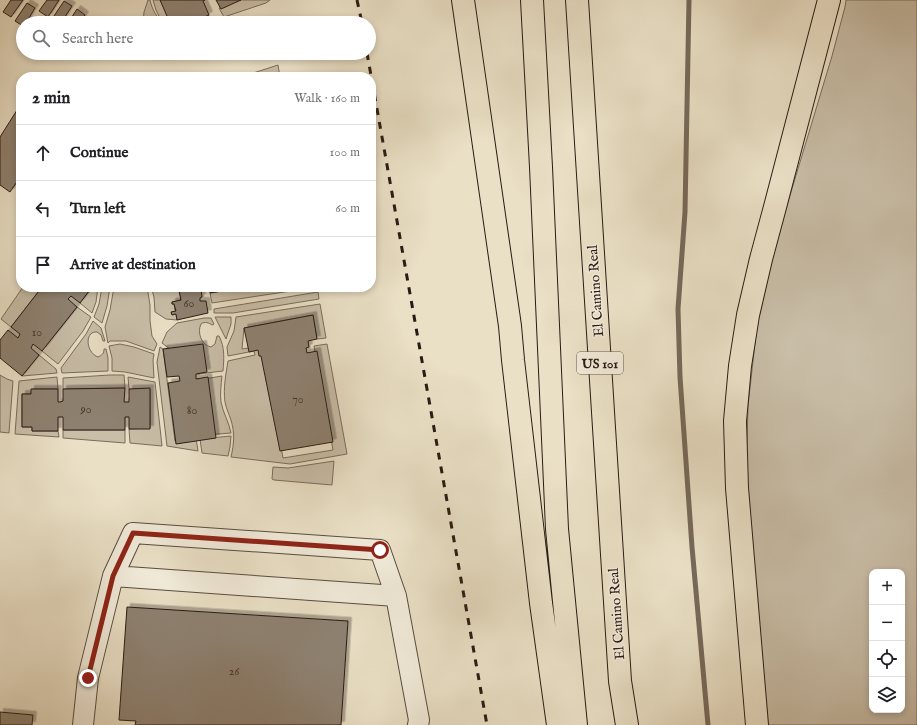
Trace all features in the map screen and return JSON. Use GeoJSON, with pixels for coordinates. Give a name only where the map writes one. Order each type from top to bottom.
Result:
{"type":"FeatureCollection","features":[{"type":"Feature","properties":{"kind":"highway"},"geometry":{"type":"LineString","coordinates":[[463,0],[510,326],[541,603],[558,725]]}},
{"type":"Feature","properties":{"kind":"highway"},"geometry":{"type":"LineString","coordinates":[[532,0],[557,529],[576,725]]}},
{"type":"Feature","properties":{"kind":"highway","name":"El Camino Real"},"geometry":{"type":"LineString","coordinates":[[577,0],[620,681],[627,725]]}},
{"type":"Feature","properties":{"kind":"highway"},"geometry":{"type":"LineString","coordinates":[[757,725],[737,488],[735,421],[740,366],[748,315],[761,259],[829,0]]}},
{"type":"Feature","properties":{"kind":"lane"},"geometry":{"type":"LineString","coordinates":[[83,725],[88,678],[113,576],[133,533],[380,550],[396,596],[419,720],[418,725]]}},
{"type":"Feature","properties":{"kind":"lane"},"geometry":{"type":"LineString","coordinates":[[113,576],[396,596]]}},
{"type":"Feature","properties":{"kind":"shaded area"},"geometry":{"type":"Polygon","coordinates":[[[148,0],[150,0],[157,16],[144,16],[148,0]]]}},
{"type":"Feature","properties":{"kind":"shaded area"},"geometry":{"type":"Polygon","coordinates":[[[153,0],[161,0],[179,16],[159,16],[153,0]]]}},
{"type":"Feature","properties":{"kind":"shaded area"},"geometry":{"type":"Polygon","coordinates":[[[237,0],[270,0],[266,3],[227,16],[223,16],[219,8],[237,0]]]}},
{"type":"Feature","properties":{"kind":"shaded area"},"geometry":{"type":"Polygon","coordinates":[[[846,0],[917,0],[917,725],[768,725],[746,479],[748,406],[757,325],[775,245],[832,56],[846,0]]]}},
{"type":"Feature","properties":{"kind":"shaded area"},"geometry":{"type":"Polygon","coordinates":[[[208,14],[209,16],[189,16],[208,14]]]}},
{"type":"Feature","properties":{"kind":"shaded area"},"geometry":{"type":"Polygon","coordinates":[[[278,65],[279,72],[256,72],[278,65]]]}},
{"type":"Feature","properties":{"kind":"shaded area"},"geometry":{"type":"Polygon","coordinates":[[[20,292],[38,292],[11,327],[1,319],[20,292]]]}},
{"type":"Feature","properties":{"kind":"shaded area"},"geometry":{"type":"Polygon","coordinates":[[[88,292],[97,292],[92,313],[80,303],[88,292]]]}},
{"type":"Feature","properties":{"kind":"shaded area"},"geometry":{"type":"Polygon","coordinates":[[[101,292],[109,292],[102,323],[94,317],[99,304],[101,292]]]}},
{"type":"Feature","properties":{"kind":"shaded area"},"geometry":{"type":"Polygon","coordinates":[[[113,292],[148,292],[152,336],[157,344],[154,351],[126,341],[110,341],[108,343],[105,327],[113,292]]]}},
{"type":"Feature","properties":{"kind":"shaded area"},"geometry":{"type":"Polygon","coordinates":[[[152,292],[179,292],[181,300],[172,302],[172,304],[174,304],[177,320],[166,319],[155,312],[152,292]]]}},
{"type":"Feature","properties":{"kind":"shaded area"},"geometry":{"type":"Polygon","coordinates":[[[216,292],[284,292],[212,303],[210,293],[216,292]]]}},
{"type":"Feature","properties":{"kind":"shaded area"},"geometry":{"type":"Polygon","coordinates":[[[318,292],[319,299],[233,313],[214,313],[214,309],[318,292]]]}},
{"type":"Feature","properties":{"kind":"shaded area"},"geometry":{"type":"Polygon","coordinates":[[[320,304],[326,338],[317,339],[313,315],[244,328],[242,349],[263,346],[283,458],[333,450],[314,346],[327,344],[347,454],[290,464],[231,457],[234,434],[224,397],[228,361],[255,355],[254,351],[228,356],[227,347],[234,331],[236,317],[320,304]]]}},
{"type":"Feature","properties":{"kind":"shaded area"},"geometry":{"type":"Polygon","coordinates":[[[77,307],[91,317],[83,331],[58,364],[42,351],[77,307]]]}},
{"type":"Feature","properties":{"kind":"shaded area"},"geometry":{"type":"Polygon","coordinates":[[[215,317],[231,317],[231,324],[226,339],[215,317]]]}},
{"type":"Feature","properties":{"kind":"shaded area"},"geometry":{"type":"Polygon","coordinates":[[[211,318],[214,324],[212,325],[205,322],[201,324],[199,331],[202,341],[211,347],[215,344],[217,336],[219,336],[223,349],[223,371],[198,374],[194,346],[170,349],[162,343],[167,332],[177,323],[211,318]]]}},
{"type":"Feature","properties":{"kind":"shaded area"},"geometry":{"type":"Polygon","coordinates":[[[93,321],[101,328],[105,341],[103,341],[101,335],[97,332],[93,333],[88,338],[89,347],[94,355],[98,357],[104,352],[104,349],[106,349],[108,371],[62,373],[61,368],[86,334],[93,321]]]}},
{"type":"Feature","properties":{"kind":"shaded area"},"geometry":{"type":"Polygon","coordinates":[[[120,344],[154,354],[154,378],[112,371],[112,358],[109,346],[120,344]]]}},
{"type":"Feature","properties":{"kind":"shaded area"},"geometry":{"type":"Polygon","coordinates":[[[160,347],[163,349],[175,441],[196,438],[198,451],[167,446],[157,362],[160,347]]]}},
{"type":"Feature","properties":{"kind":"shaded area"},"geometry":{"type":"Polygon","coordinates":[[[39,355],[56,369],[57,373],[22,376],[39,355]]]}},
{"type":"Feature","properties":{"kind":"shaded area"},"geometry":{"type":"Polygon","coordinates":[[[0,375],[13,381],[9,433],[0,432],[0,375]]]}},
{"type":"Feature","properties":{"kind":"shaded area"},"geometry":{"type":"Polygon","coordinates":[[[124,375],[125,388],[63,389],[63,378],[124,375]]]}},
{"type":"Feature","properties":{"kind":"shaded area"},"geometry":{"type":"Polygon","coordinates":[[[222,376],[221,402],[231,433],[206,435],[198,380],[222,376]]]}},
{"type":"Feature","properties":{"kind":"shaded area"},"geometry":{"type":"Polygon","coordinates":[[[57,377],[58,389],[32,389],[31,394],[22,394],[22,427],[32,427],[32,431],[58,431],[59,437],[15,434],[19,381],[57,377]]]}},
{"type":"Feature","properties":{"kind":"shaded area"},"geometry":{"type":"Polygon","coordinates":[[[128,377],[155,382],[162,446],[130,443],[129,429],[150,428],[150,389],[129,389],[128,377]]]}},
{"type":"Feature","properties":{"kind":"shaded area"},"geometry":{"type":"Polygon","coordinates":[[[63,430],[125,430],[125,443],[63,438],[63,430]]]}},
{"type":"Feature","properties":{"kind":"shaded area"},"geometry":{"type":"Polygon","coordinates":[[[231,436],[228,456],[202,453],[200,439],[231,436]]]}},
{"type":"Feature","properties":{"kind":"shaded area"},"geometry":{"type":"Polygon","coordinates":[[[334,461],[332,485],[272,479],[273,467],[288,468],[334,461]]]}},
{"type":"Feature","properties":{"kind":"building"},"geometry":{"type":"Polygon","coordinates":[[[11,0],[23,0],[11,17],[3,12],[11,0]]]}},
{"type":"Feature","properties":{"kind":"building"},"geometry":{"type":"Polygon","coordinates":[[[47,0],[59,0],[49,16],[39,11],[47,0]]]}},
{"type":"Feature","properties":{"kind":"building"},"geometry":{"type":"Polygon","coordinates":[[[160,0],[205,0],[203,1],[209,15],[207,16],[167,16],[160,0]]]}},
{"type":"Feature","properties":{"kind":"building"},"geometry":{"type":"Polygon","coordinates":[[[216,0],[241,0],[221,9],[216,0]]]}},
{"type":"Feature","properties":{"kind":"building"},"geometry":{"type":"Polygon","coordinates":[[[64,1],[72,6],[66,16],[54,16],[64,1]]]}},
{"type":"Feature","properties":{"kind":"building"},"geometry":{"type":"Polygon","coordinates":[[[27,3],[35,8],[30,16],[18,16],[27,3]]]}},
{"type":"Feature","properties":{"kind":"building"},"geometry":{"type":"Polygon","coordinates":[[[77,9],[85,15],[84,16],[72,16],[77,9]]]}},
{"type":"Feature","properties":{"kind":"building"},"geometry":{"type":"Polygon","coordinates":[[[16,112],[16,183],[10,192],[0,185],[0,137],[16,112]]]}},
{"type":"Feature","properties":{"kind":"building"},"geometry":{"type":"Polygon","coordinates":[[[38,292],[88,292],[80,303],[71,296],[68,299],[77,307],[42,351],[33,344],[31,348],[39,355],[22,376],[0,358],[0,340],[8,330],[18,338],[20,334],[11,327],[38,292]]]}},
{"type":"Feature","properties":{"kind":"building"},"geometry":{"type":"Polygon","coordinates":[[[179,292],[201,292],[202,297],[200,298],[200,301],[206,301],[208,313],[177,320],[176,314],[172,315],[171,312],[176,311],[172,302],[181,300],[179,292]]]}},
{"type":"Feature","properties":{"kind":"building"},"geometry":{"type":"Polygon","coordinates":[[[313,315],[317,339],[308,341],[309,347],[306,348],[307,353],[317,351],[333,442],[280,451],[261,356],[259,356],[258,350],[249,352],[244,328],[313,315]]]}},
{"type":"Feature","properties":{"kind":"building"},"geometry":{"type":"Polygon","coordinates":[[[203,344],[207,372],[196,374],[196,379],[208,377],[216,438],[176,444],[168,383],[180,381],[179,376],[167,377],[163,349],[203,344]]]}},
{"type":"Feature","properties":{"kind":"building"},"geometry":{"type":"Polygon","coordinates":[[[125,388],[124,402],[129,402],[129,389],[150,388],[150,429],[129,429],[129,417],[125,417],[125,430],[63,430],[63,417],[58,417],[58,431],[32,431],[32,427],[22,427],[22,394],[31,394],[31,389],[58,389],[58,402],[60,402],[63,401],[63,389],[125,388]]]}},
{"type":"Feature","properties":{"kind":"building"},"geometry":{"type":"Polygon","coordinates":[[[127,607],[348,621],[341,725],[135,725],[136,721],[119,720],[127,607]]]}},
{"type":"Feature","properties":{"kind":"building"},"geometry":{"type":"Polygon","coordinates":[[[0,712],[33,715],[32,725],[0,725],[0,712]]]}},
{"type":"Feature","properties":{"kind":"waterway"},"geometry":{"type":"LineString","coordinates":[[689,0],[685,212],[678,309],[680,377],[692,547],[708,725]]}},
{"type":"Feature","properties":{"kind":"railway"},"geometry":{"type":"LineString","coordinates":[[357,0],[360,16]]}},
{"type":"Feature","properties":{"kind":"railway"},"geometry":{"type":"LineString","coordinates":[[368,60],[370,72]]}},
{"type":"Feature","properties":{"kind":"railway"},"geometry":{"type":"LineString","coordinates":[[376,103],[487,725]]}},
{"type":"Feature","properties":{"kind":"route"},"geometry":{"type":"LineString","coordinates":[[88,678],[113,576],[133,533],[380,550]]}}]}
